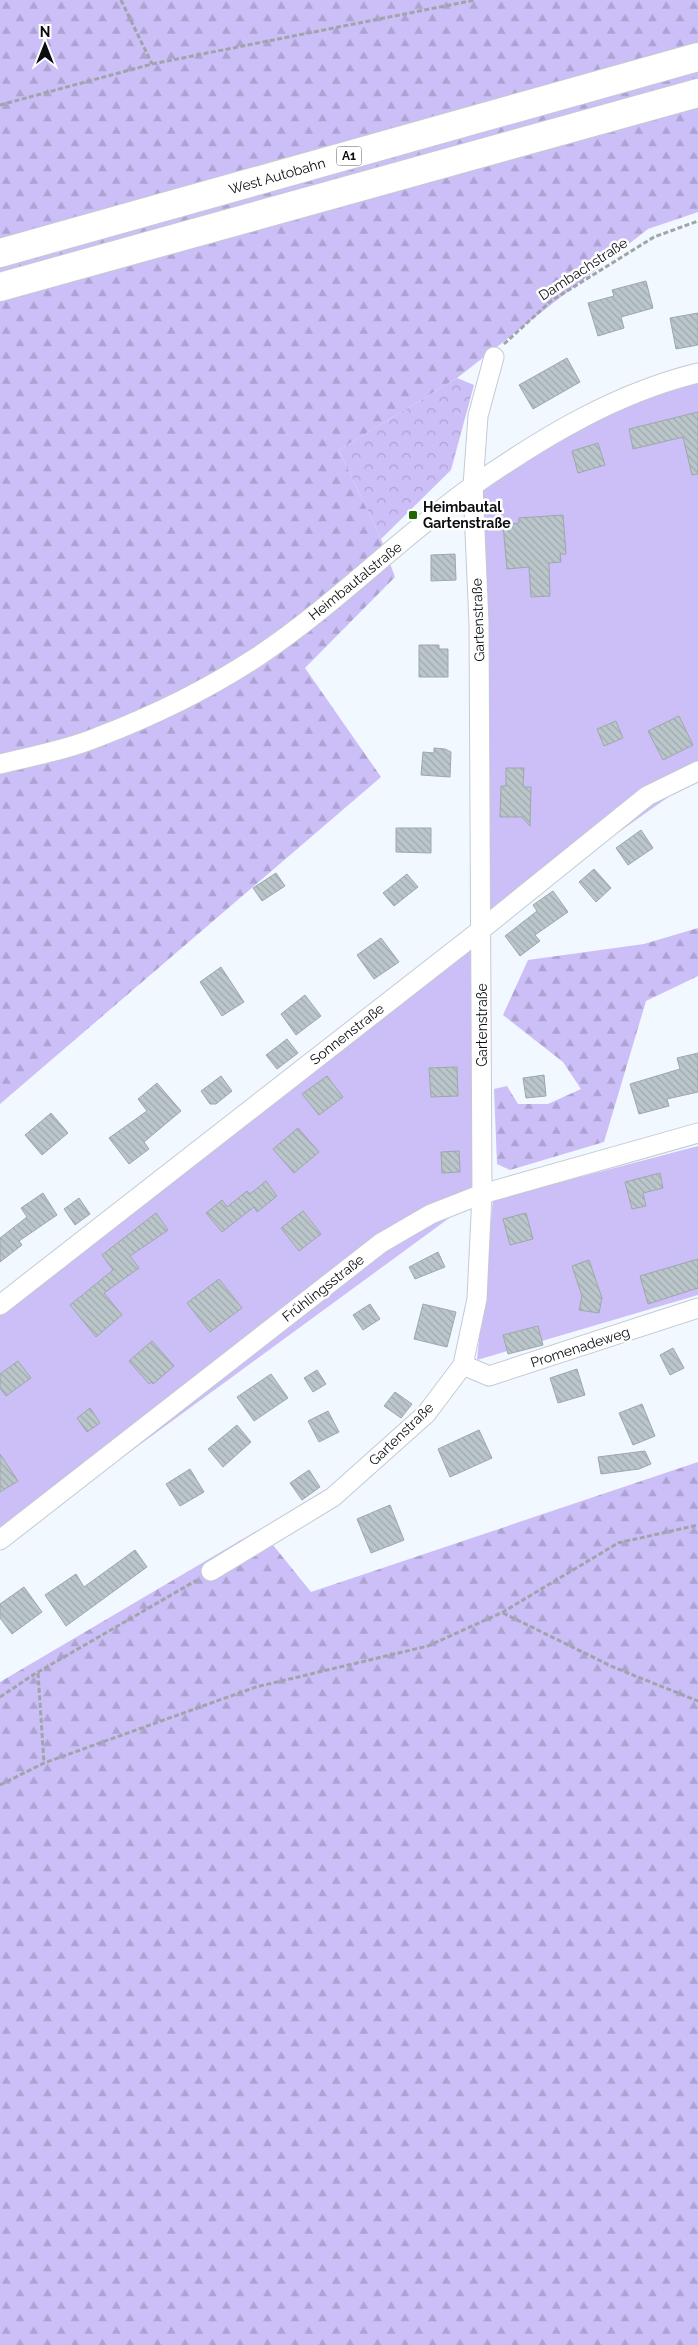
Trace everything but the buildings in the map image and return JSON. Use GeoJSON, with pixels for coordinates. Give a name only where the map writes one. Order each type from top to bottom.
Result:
{"type":"FeatureCollection","features":[{"type":"Feature","properties":{"kind":"highway","name":"West Autobahn"},"geometry":{"type":"LineString","coordinates":[[0,253],[698,57]]}},
{"type":"Feature","properties":{"kind":"highway","name":"A1"},"geometry":{"type":"LineString","coordinates":[[0,287],[698,92]]}},
{"type":"Feature","properties":{"kind":"street","name":"Gartenstraße"},"geometry":{"type":"LineString","coordinates":[[212,1571],[333,1497],[426,1414],[463,1364],[477,1299],[482,1194],[479,624],[473,486],[478,416],[494,356]]}},
{"type":"Feature","properties":{"kind":"street","name":"Heimbautalstraße"},"geometry":{"type":"LineString","coordinates":[[0,764],[97,738],[188,697],[258,656],[333,600],[473,486],[556,432],[609,403],[676,378],[698,373]]}},
{"type":"Feature","properties":{"kind":"street","name":"Sonnenstraße"},"geometry":{"type":"LineString","coordinates":[[0,1305],[482,929],[647,796],[698,771]]}},
{"type":"Feature","properties":{"kind":"street","name":"Frühlingsstraße"},"geometry":{"type":"LineString","coordinates":[[0,1540],[381,1243],[431,1214],[482,1194],[698,1133]]}},
{"type":"Feature","properties":{"kind":"street","name":"Promenadeweg"},"geometry":{"type":"LineString","coordinates":[[463,1364],[490,1376],[698,1308]]}},
{"type":"Feature","properties":{"kind":"path"},"geometry":{"type":"LineString","coordinates":[[120,0],[152,64]]}},
{"type":"Feature","properties":{"kind":"path"},"geometry":{"type":"LineString","coordinates":[[0,105],[152,64],[474,0]]}},
{"type":"Feature","properties":{"kind":"path","name":"Dambachstraße"},"geometry":{"type":"LineString","coordinates":[[494,356],[510,336],[551,301],[654,236],[698,221]]}},
{"type":"Feature","properties":{"kind":"path"},"geometry":{"type":"LineString","coordinates":[[0,1785],[44,1763],[256,1686],[428,1646],[503,1612],[618,1544],[698,1525]]}},
{"type":"Feature","properties":{"kind":"path"},"geometry":{"type":"LineString","coordinates":[[0,1697],[212,1571]]}},
{"type":"Feature","properties":{"kind":"path"},"geometry":{"type":"LineString","coordinates":[[503,1612],[613,1667],[698,1701]]}},
{"type":"Feature","properties":{"kind":"path"},"geometry":{"type":"LineString","coordinates":[[38,1673],[44,1763]]}},
{"type":"Feature","properties":{"kind":"green space"},"geometry":{"type":"Polygon","coordinates":[[[0,0],[698,0],[698,212],[648,229],[457,378],[339,450],[381,539],[395,577],[305,668],[381,777],[0,1104],[0,0]]]}},
{"type":"Feature","properties":{"kind":"green space"},"geometry":{"type":"Polygon","coordinates":[[[698,377],[698,776],[482,929],[482,1194],[0,1547],[0,1305],[481,929],[473,486],[652,387],[698,377]]]}},
{"type":"Feature","properties":{"kind":"green space"},"geometry":{"type":"Polygon","coordinates":[[[457,378],[474,385],[451,470],[381,539],[339,450],[457,378]]]}},
{"type":"Feature","properties":{"kind":"green space"},"geometry":{"type":"Polygon","coordinates":[[[698,928],[698,976],[646,1001],[604,1142],[510,1170],[497,1164],[494,1089],[507,1086],[518,1104],[548,1104],[581,1089],[563,1062],[503,1015],[528,960],[644,944],[698,928]]]}},
{"type":"Feature","properties":{"kind":"green space"},"geometry":{"type":"Polygon","coordinates":[[[698,1146],[698,1295],[477,1360],[493,1200],[698,1146]]]}},
{"type":"Feature","properties":{"kind":"green space"},"geometry":{"type":"Polygon","coordinates":[[[698,1462],[698,2345],[0,2345],[0,1682],[260,1529],[311,1592],[698,1462]]]}},
{"type":"Feature","properties":{"kind":"place","name":"Heimbautal Gartenstraße"},"geometry":{"type":"Point","coordinates":[413,515]}}]}
